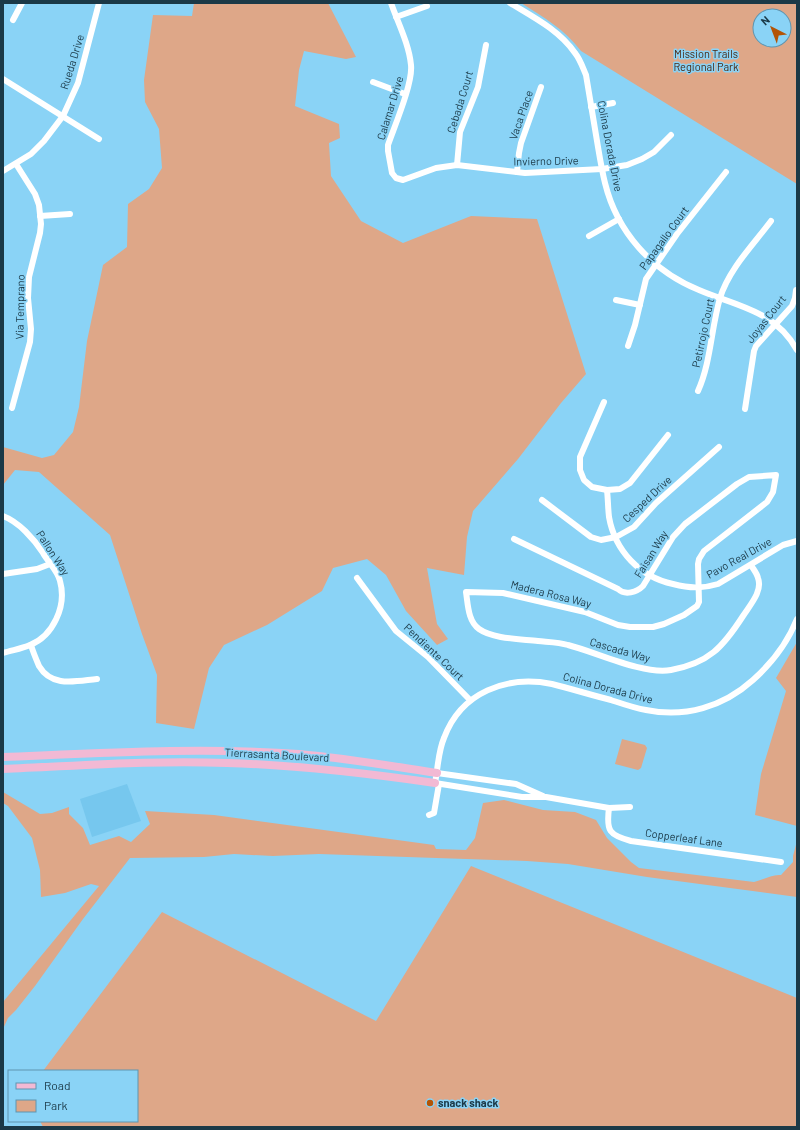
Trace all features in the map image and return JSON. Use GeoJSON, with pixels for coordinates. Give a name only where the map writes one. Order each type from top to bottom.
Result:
{"type":"FeatureCollection","features":[{"type":"Feature","properties":{"kind":"main road","name":"Tierrasanta Boulevard"},"geometry":{"type":"LineString","coordinates":[[3,757],[127,752],[217,751],[298,754],[346,759],[437,773]]}},
{"type":"Feature","properties":{"kind":"main road"},"geometry":{"type":"LineString","coordinates":[[175,763],[186,758],[206,759],[212,757],[217,751]]}},
{"type":"Feature","properties":{"kind":"main road","name":"Tierrasanta Boulevard"},"geometry":{"type":"LineString","coordinates":[[3,769],[126,763],[225,763],[295,766],[353,772],[437,784]]}},
{"type":"Feature","properties":{"kind":"street"},"geometry":{"type":"LineString","coordinates":[[13,20],[22,3]]}},
{"type":"Feature","properties":{"kind":"street","name":"Rueda Drive"},"geometry":{"type":"LineString","coordinates":[[3,171],[31,154],[44,141],[63,116],[78,83],[99,3]]}},
{"type":"Feature","properties":{"kind":"street","name":"Calamar Drive"},"geometry":{"type":"LineString","coordinates":[[391,3],[409,52],[412,66],[410,82],[388,145],[392,173]]}},
{"type":"Feature","properties":{"kind":"street","name":"Colina Dorada Drive"},"geometry":{"type":"LineString","coordinates":[[510,3],[552,29],[574,52],[586,75],[607,190],[619,219],[627,233],[655,265],[678,280],[699,290],[743,305],[762,315],[775,324],[794,344],[797,350]]}},
{"type":"Feature","properties":{"kind":"street"},"geometry":{"type":"LineString","coordinates":[[396,17],[427,6]]}},
{"type":"Feature","properties":{"kind":"street","name":"Cebada Court"},"geometry":{"type":"LineString","coordinates":[[457,165],[460,132],[478,87],[486,45]]}},
{"type":"Feature","properties":{"kind":"street"},"geometry":{"type":"LineString","coordinates":[[3,79],[99,139]]}},
{"type":"Feature","properties":{"kind":"street"},"geometry":{"type":"LineString","coordinates":[[373,82],[406,94]]}},
{"type":"Feature","properties":{"kind":"street","name":"Vaca Place"},"geometry":{"type":"LineString","coordinates":[[517,172],[521,143],[541,87]]}},
{"type":"Feature","properties":{"kind":"street"},"geometry":{"type":"LineString","coordinates":[[591,107],[613,103]]}},
{"type":"Feature","properties":{"kind":"street","name":"Invierno Drive"},"geometry":{"type":"LineString","coordinates":[[392,173],[396,178],[403,180],[436,168],[457,165],[517,172],[602,169],[628,165],[642,159],[654,152],[671,135]]}},
{"type":"Feature","properties":{"kind":"street","name":"Via Temprano"},"geometry":{"type":"LineString","coordinates":[[12,408],[30,342],[31,329],[28,298],[29,277],[40,233],[39,205],[35,194],[16,164]]}},
{"type":"Feature","properties":{"kind":"street","name":"Papagallo Court"},"geometry":{"type":"LineString","coordinates":[[628,346],[646,279],[677,234],[726,172]]}},
{"type":"Feature","properties":{"kind":"street"},"geometry":{"type":"LineString","coordinates":[[40,216],[70,214]]}},
{"type":"Feature","properties":{"kind":"street"},"geometry":{"type":"LineString","coordinates":[[589,236],[619,219]]}},
{"type":"Feature","properties":{"kind":"street","name":"Petirrojo Court"},"geometry":{"type":"LineString","coordinates":[[698,391],[704,378],[721,298],[733,271],[772,222]]}},
{"type":"Feature","properties":{"kind":"street","name":"Joyas Court"},"geometry":{"type":"LineString","coordinates":[[745,409],[756,346],[792,306],[796,290]]}},
{"type":"Feature","properties":{"kind":"street"},"geometry":{"type":"LineString","coordinates":[[616,300],[640,305]]}},
{"type":"Feature","properties":{"kind":"street"},"geometry":{"type":"LineString","coordinates":[[604,402],[580,457],[580,470],[584,480],[592,487],[608,490],[620,489],[630,483],[668,435]]}},
{"type":"Feature","properties":{"kind":"street","name":"Cesped Drive"},"geometry":{"type":"LineString","coordinates":[[542,500],[592,537],[601,540],[616,536],[634,527],[656,503],[719,447]]}},
{"type":"Feature","properties":{"kind":"street","name":"Faisan Way"},"geometry":{"type":"LineString","coordinates":[[514,539],[618,588],[621,591],[629,593],[639,590],[650,576],[673,537],[685,524],[737,484],[749,477],[776,474]]}},
{"type":"Feature","properties":{"kind":"street","name":"Madera Rosa Way"},"geometry":{"type":"LineString","coordinates":[[466,592],[504,593],[585,612],[618,625],[630,627],[653,627],[664,624],[684,615],[697,606],[699,602],[698,564],[704,551],[767,502],[773,492],[776,474]]}},
{"type":"Feature","properties":{"kind":"street","name":"Pavo Real Drive"},"geometry":{"type":"LineString","coordinates":[[608,490],[609,516],[620,548],[634,565],[661,582],[688,588],[707,587],[718,584],[783,545],[797,541]]}},
{"type":"Feature","properties":{"kind":"street","name":"Pallon Way"},"geometry":{"type":"LineString","coordinates":[[3,516],[28,533],[36,543],[60,581],[62,596],[57,618],[50,630],[42,638],[31,645],[3,653]]}},
{"type":"Feature","properties":{"kind":"street"},"geometry":{"type":"LineString","coordinates":[[3,574],[37,569],[50,564]]}},
{"type":"Feature","properties":{"kind":"street","name":"Cascada Way"},"geometry":{"type":"LineString","coordinates":[[466,592],[470,617],[474,624],[479,629],[494,636],[567,644],[603,657],[650,670],[669,671],[703,660],[717,650],[728,638],[757,595],[760,585],[751,565]]}},
{"type":"Feature","properties":{"kind":"street","name":"Pendiente Court"},"geometry":{"type":"LineString","coordinates":[[357,578],[396,631],[428,657],[470,700]]}},
{"type":"Feature","properties":{"kind":"street","name":"Colina Dorada Drive"},"geometry":{"type":"LineString","coordinates":[[429,815],[434,813],[437,773],[441,745],[444,736],[456,717],[470,700],[490,689],[515,682],[541,682],[646,710],[674,713],[692,712],[713,706],[732,697],[744,688],[767,667],[780,652],[797,620]]}},
{"type":"Feature","properties":{"kind":"street"},"geometry":{"type":"LineString","coordinates":[[31,645],[39,666],[52,680],[61,682],[97,680]]}},
{"type":"Feature","properties":{"kind":"street","name":"Tierrasanta Boulevard"},"geometry":{"type":"LineString","coordinates":[[437,773],[516,784],[546,797]]}},
{"type":"Feature","properties":{"kind":"street","name":"Tierrasanta Boulevard"},"geometry":{"type":"LineString","coordinates":[[437,784],[522,797],[546,797],[609,808],[630,806]]}},
{"type":"Feature","properties":{"kind":"street","name":"Copperleaf Lane"},"geometry":{"type":"LineString","coordinates":[[609,808],[607,822],[609,831],[618,838],[780,862]]}},
{"type":"Feature","properties":{"kind":"shaded area"},"geometry":{"type":"Polygon","coordinates":[[[127,784],[141,821],[92,837],[80,799],[127,784]]]}},
{"type":"Feature","properties":{"kind":"green space"},"geometry":{"type":"Polygon","coordinates":[[[194,3],[328,3],[356,57],[346,59],[304,51],[299,70],[295,106],[339,124],[340,138],[329,143],[331,176],[361,221],[403,243],[471,216],[537,219],[586,374],[561,403],[518,459],[473,511],[467,537],[464,575],[427,568],[437,624],[448,639],[437,645],[406,611],[386,575],[367,559],[333,568],[322,591],[267,625],[224,645],[209,668],[194,729],[156,723],[157,675],[110,535],[39,472],[15,470],[3,485],[3,447],[42,458],[54,455],[73,432],[79,407],[87,341],[103,265],[127,247],[128,204],[149,189],[162,168],[159,129],[145,102],[144,80],[153,15],[192,16],[194,3]]]}},
{"type":"Feature","properties":{"kind":"green space","name":"Mission Trails Regional Park"},"geometry":{"type":"Polygon","coordinates":[[[521,3],[797,3],[797,184],[581,51],[568,36],[546,19],[521,3]]]}},
{"type":"Feature","properties":{"kind":"green space"},"geometry":{"type":"Polygon","coordinates":[[[797,642],[797,826],[755,815],[761,774],[786,691],[776,678],[797,642]]]}},
{"type":"Feature","properties":{"kind":"green space"},"geometry":{"type":"Polygon","coordinates":[[[622,739],[645,745],[647,748],[641,768],[638,770],[615,764],[622,739]]]}},
{"type":"Feature","properties":{"kind":"green space"},"geometry":{"type":"Polygon","coordinates":[[[3,792],[40,814],[52,813],[69,807],[69,814],[83,828],[90,845],[119,836],[131,842],[150,824],[145,811],[214,815],[434,845],[436,849],[466,850],[475,838],[483,803],[504,800],[543,810],[575,812],[596,820],[607,838],[639,868],[754,882],[771,876],[781,875],[793,862],[797,841],[797,897],[647,877],[568,864],[527,861],[319,854],[273,856],[234,854],[204,857],[130,858],[83,919],[35,986],[8,1018],[3,1029],[3,1002],[99,886],[91,884],[65,893],[41,897],[40,870],[32,838],[8,806],[3,803],[3,792]]]}},
{"type":"Feature","properties":{"kind":"green space"},"geometry":{"type":"Polygon","coordinates":[[[471,866],[797,998],[797,1127],[43,1127],[40,1122],[138,1122],[138,1070],[44,1070],[162,912],[376,1021],[471,866]]]}},
{"type":"Feature","properties":{"kind":"place","name":"snack shack"},"geometry":{"type":"Point","coordinates":[430,1103]}}]}
